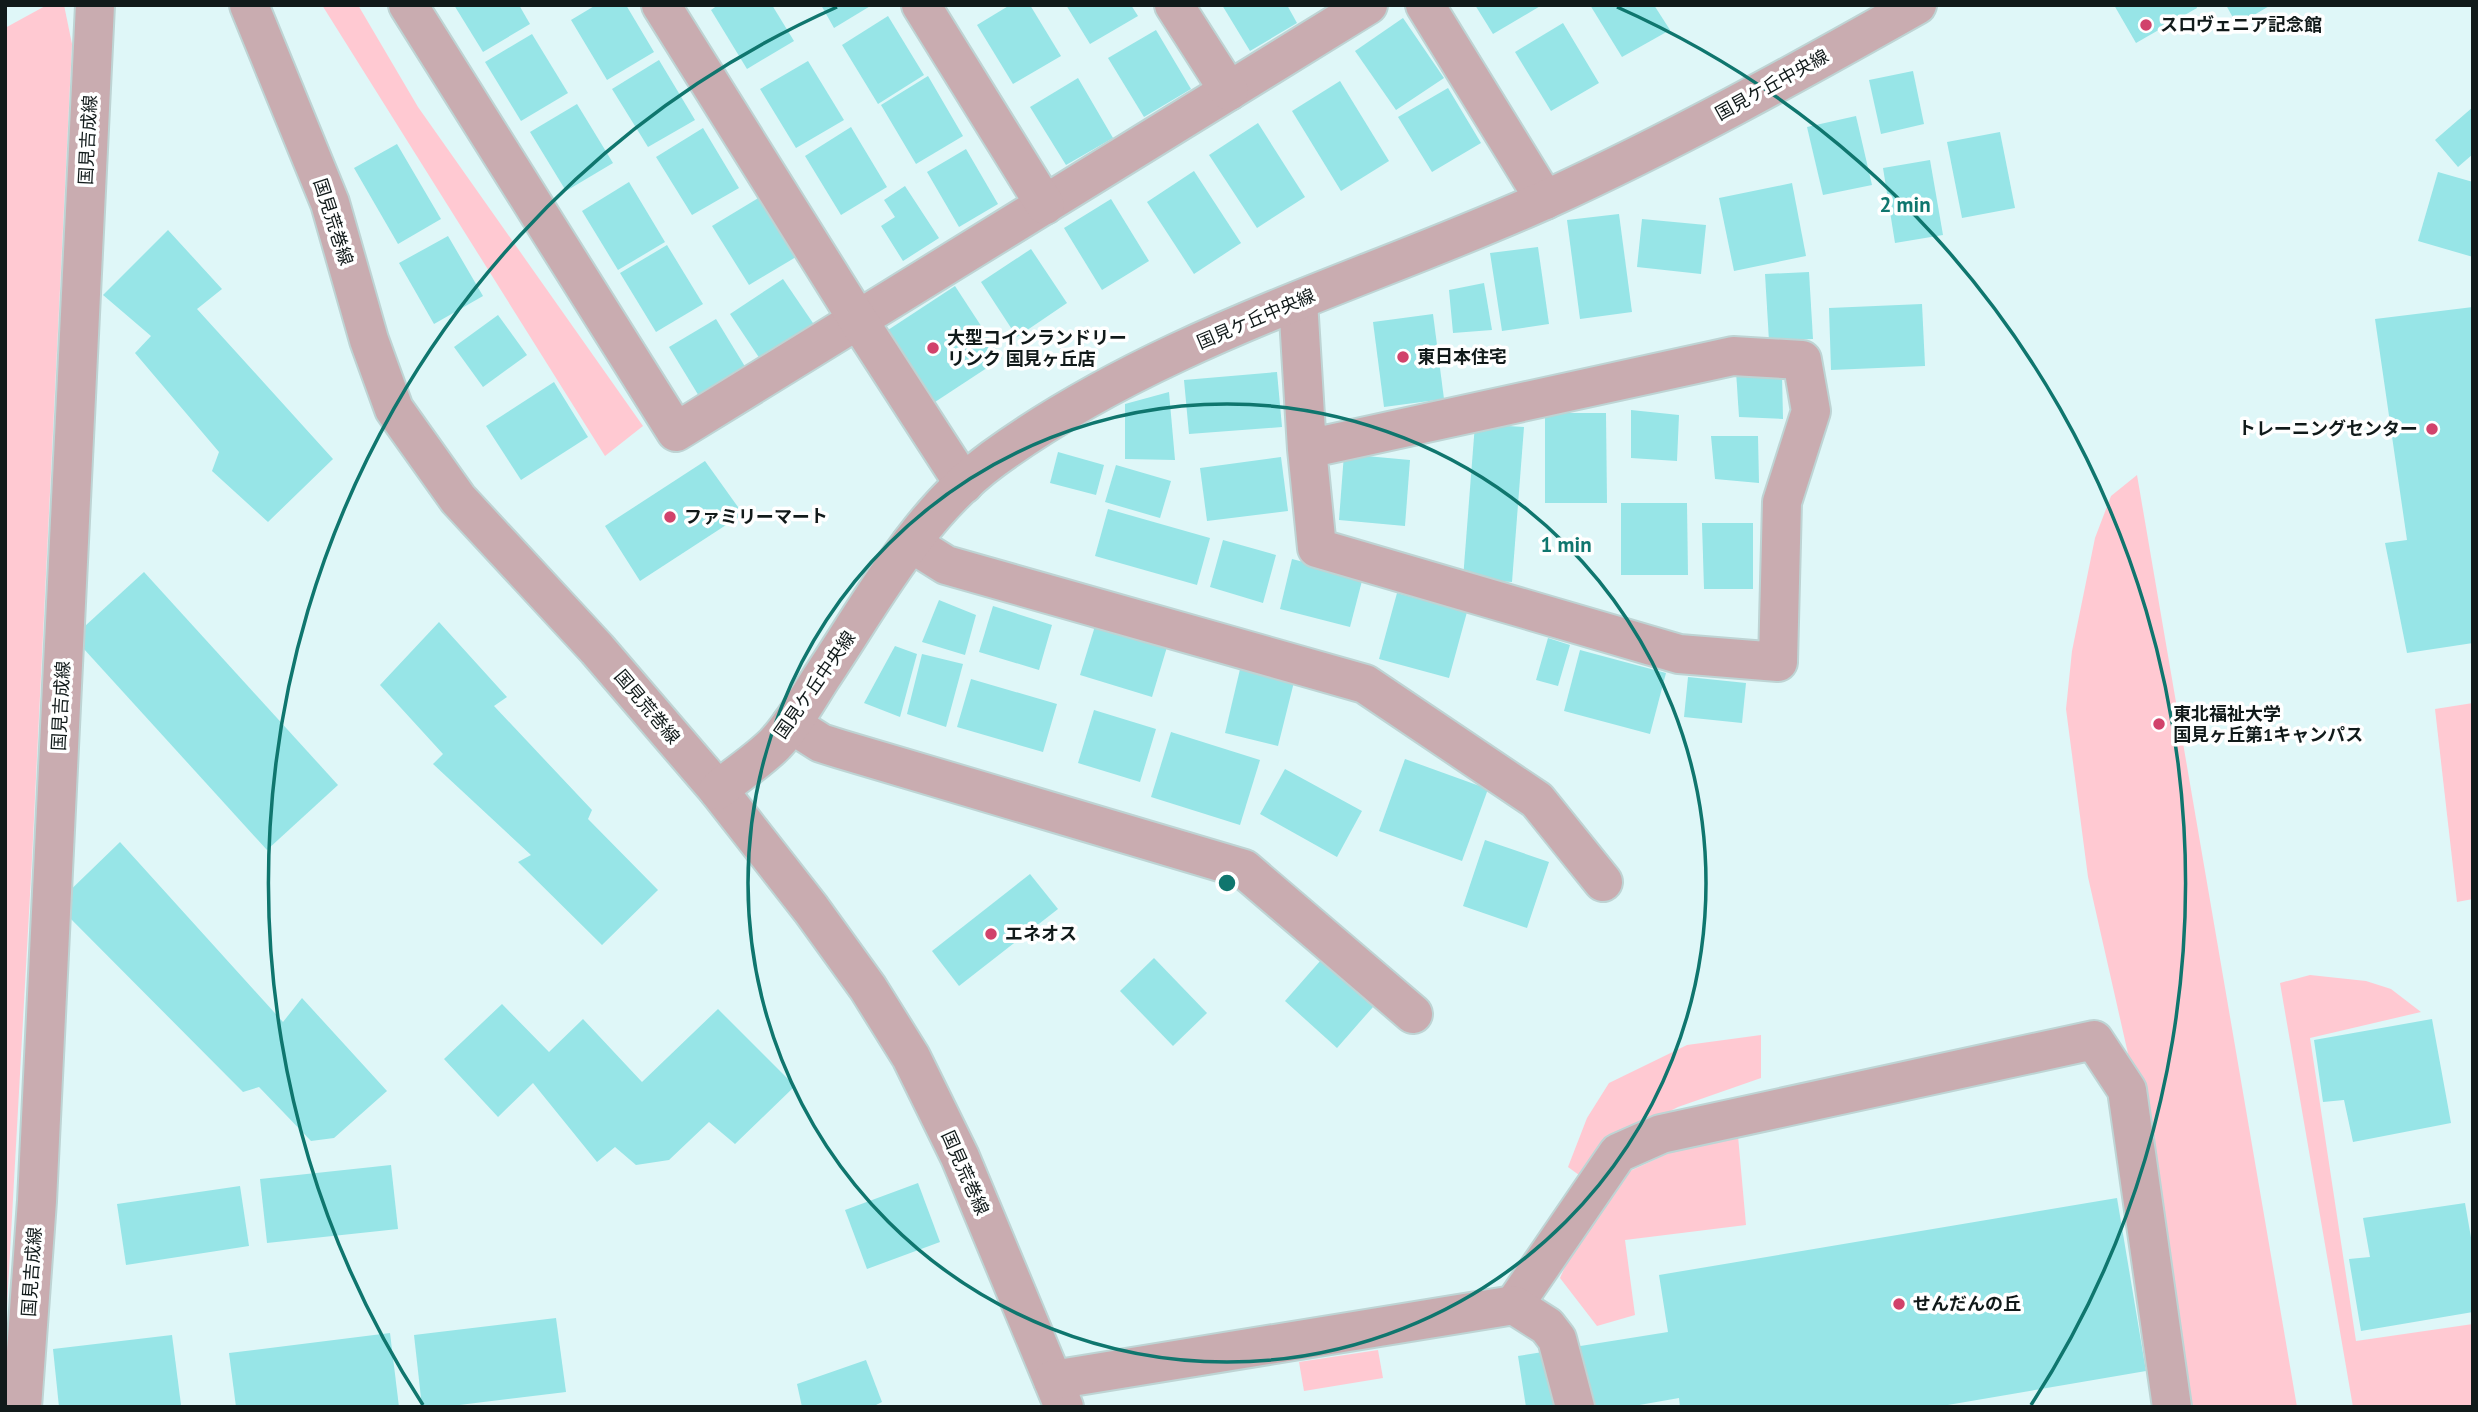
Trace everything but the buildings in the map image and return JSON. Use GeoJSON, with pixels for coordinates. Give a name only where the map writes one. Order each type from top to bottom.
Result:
{"type":"FeatureCollection","features":[{"type":"Feature","properties":{"kind":"street","name":"国見吉成線"},"geometry":{"type":"LineString","coordinates":[[22,1407],[37,1201],[95,5]]}},
{"type":"Feature","properties":{"kind":"street","name":"国見荒巻線"},"geometry":{"type":"LineString","coordinates":[[248,5],[330,203],[369,340],[394,409],[458,499],[597,649],[718,790],[811,909],[868,988],[911,1057],[960,1157],[1059,1393]]}},
{"type":"Feature","properties":{"kind":"street"},"geometry":{"type":"LineString","coordinates":[[408,5],[676,432],[1368,5]]}},
{"type":"Feature","properties":{"kind":"street"},"geometry":{"type":"LineString","coordinates":[[661,5],[964,484]]}},
{"type":"Feature","properties":{"kind":"street"},"geometry":{"type":"LineString","coordinates":[[921,5],[1045,205]]}},
{"type":"Feature","properties":{"kind":"street"},"geometry":{"type":"LineString","coordinates":[[1174,5],[1229,91]]}},
{"type":"Feature","properties":{"kind":"street"},"geometry":{"type":"LineString","coordinates":[[1425,5],[1545,200]]}},
{"type":"Feature","properties":{"kind":"street","name":"国見ケ丘中央線"},"geometry":{"type":"LineString","coordinates":[[718,790],[775,744],[791,724],[911,543],[964,484],[1030,433],[1096,393],[1154,363],[1545,200],[1704,123],[1874,16],[1917,5]]}},
{"type":"Feature","properties":{"kind":"street"},"geometry":{"type":"LineString","coordinates":[[1298,301],[1307,449],[1317,548],[1679,654],[1778,662],[1782,502],[1811,411],[1802,360],[1734,356],[1307,449]]}},
{"type":"Feature","properties":{"kind":"street"},"geometry":{"type":"LineString","coordinates":[[911,543],[946,565],[1365,684],[1537,800],[1603,882]]}},
{"type":"Feature","properties":{"kind":"street"},"geometry":{"type":"LineString","coordinates":[[791,724],[821,743],[1244,869],[1413,1014]]}},
{"type":"Feature","properties":{"kind":"street"},"geometry":{"type":"LineString","coordinates":[[1514,1305],[1618,1153],[1661,1134],[2094,1040],[2127,1090],[2172,1407]]}},
{"type":"Feature","properties":{"kind":"street"},"geometry":{"type":"LineString","coordinates":[[1059,1393],[1514,1305],[1546,1326],[1557,1339],[1575,1407]]}},
{"type":"Feature","properties":{"kind":"shaded area"},"geometry":{"type":"Polygon","coordinates":[[[47,5],[64,5],[72,44],[5,1342],[5,28],[47,5]]]}},
{"type":"Feature","properties":{"kind":"shaded area"},"geometry":{"type":"Polygon","coordinates":[[[322,5],[358,5],[418,107],[643,426],[605,456],[322,5]]]}},
{"type":"Feature","properties":{"kind":"shaded area"},"geometry":{"type":"Polygon","coordinates":[[[2137,475],[2297,1407],[2192,1407],[2129,1058],[2088,877],[2066,709],[2072,651],[2095,538],[2111,496],[2137,475]]]}},
{"type":"Feature","properties":{"kind":"shaded area"},"geometry":{"type":"Polygon","coordinates":[[[2473,703],[2473,899],[2457,902],[2435,709],[2473,703]]]}},
{"type":"Feature","properties":{"kind":"shaded area"},"geometry":{"type":"Polygon","coordinates":[[[2310,975],[2366,981],[2391,989],[2421,1012],[2310,1038],[2356,1341],[2473,1324],[2473,1407],[2353,1407],[2280,983],[2310,975]]]}},
{"type":"Feature","properties":{"kind":"shaded area"},"geometry":{"type":"Polygon","coordinates":[[[1761,1035],[1761,1078],[1678,1107],[1643,1125],[1579,1175],[1568,1167],[1587,1118],[1609,1083],[1687,1045],[1761,1035]]]}},
{"type":"Feature","properties":{"kind":"shaded area"},"geometry":{"type":"Polygon","coordinates":[[[1738,1136],[1746,1225],[1625,1240],[1635,1315],[1597,1326],[1560,1278],[1585,1222],[1628,1172],[1671,1152],[1738,1136]]]}},
{"type":"Feature","properties":{"kind":"shaded area"},"geometry":{"type":"Polygon","coordinates":[[[1378,1350],[1383,1378],[1304,1391],[1299,1362],[1378,1350]]]}},
{"type":"Feature","properties":{"kind":"place","name":"スロヴェニア記念館"},"geometry":{"type":"Point","coordinates":[2146,25]}},
{"type":"Feature","properties":{"kind":"place","name":"大型コインランドリー リンク 国見ヶ丘店"},"geometry":{"type":"Point","coordinates":[933,348]}},
{"type":"Feature","properties":{"kind":"place","name":"東日本住宅"},"geometry":{"type":"Point","coordinates":[1403,357]}},
{"type":"Feature","properties":{"kind":"place","name":"トレーニングセンター"},"geometry":{"type":"Point","coordinates":[2432,429]}},
{"type":"Feature","properties":{"kind":"place","name":"ファミリーマート"},"geometry":{"type":"Point","coordinates":[670,517]}},
{"type":"Feature","properties":{"kind":"place","name":"東北福祉大学 国見ヶ丘第1キャンパス"},"geometry":{"type":"Point","coordinates":[2159,724]}},
{"type":"Feature","properties":{"kind":"place","name":"エネオス"},"geometry":{"type":"Point","coordinates":[991,934]}},
{"type":"Feature","properties":{"kind":"place","name":"せんだんの丘"},"geometry":{"type":"Point","coordinates":[1899,1304]}}]}
